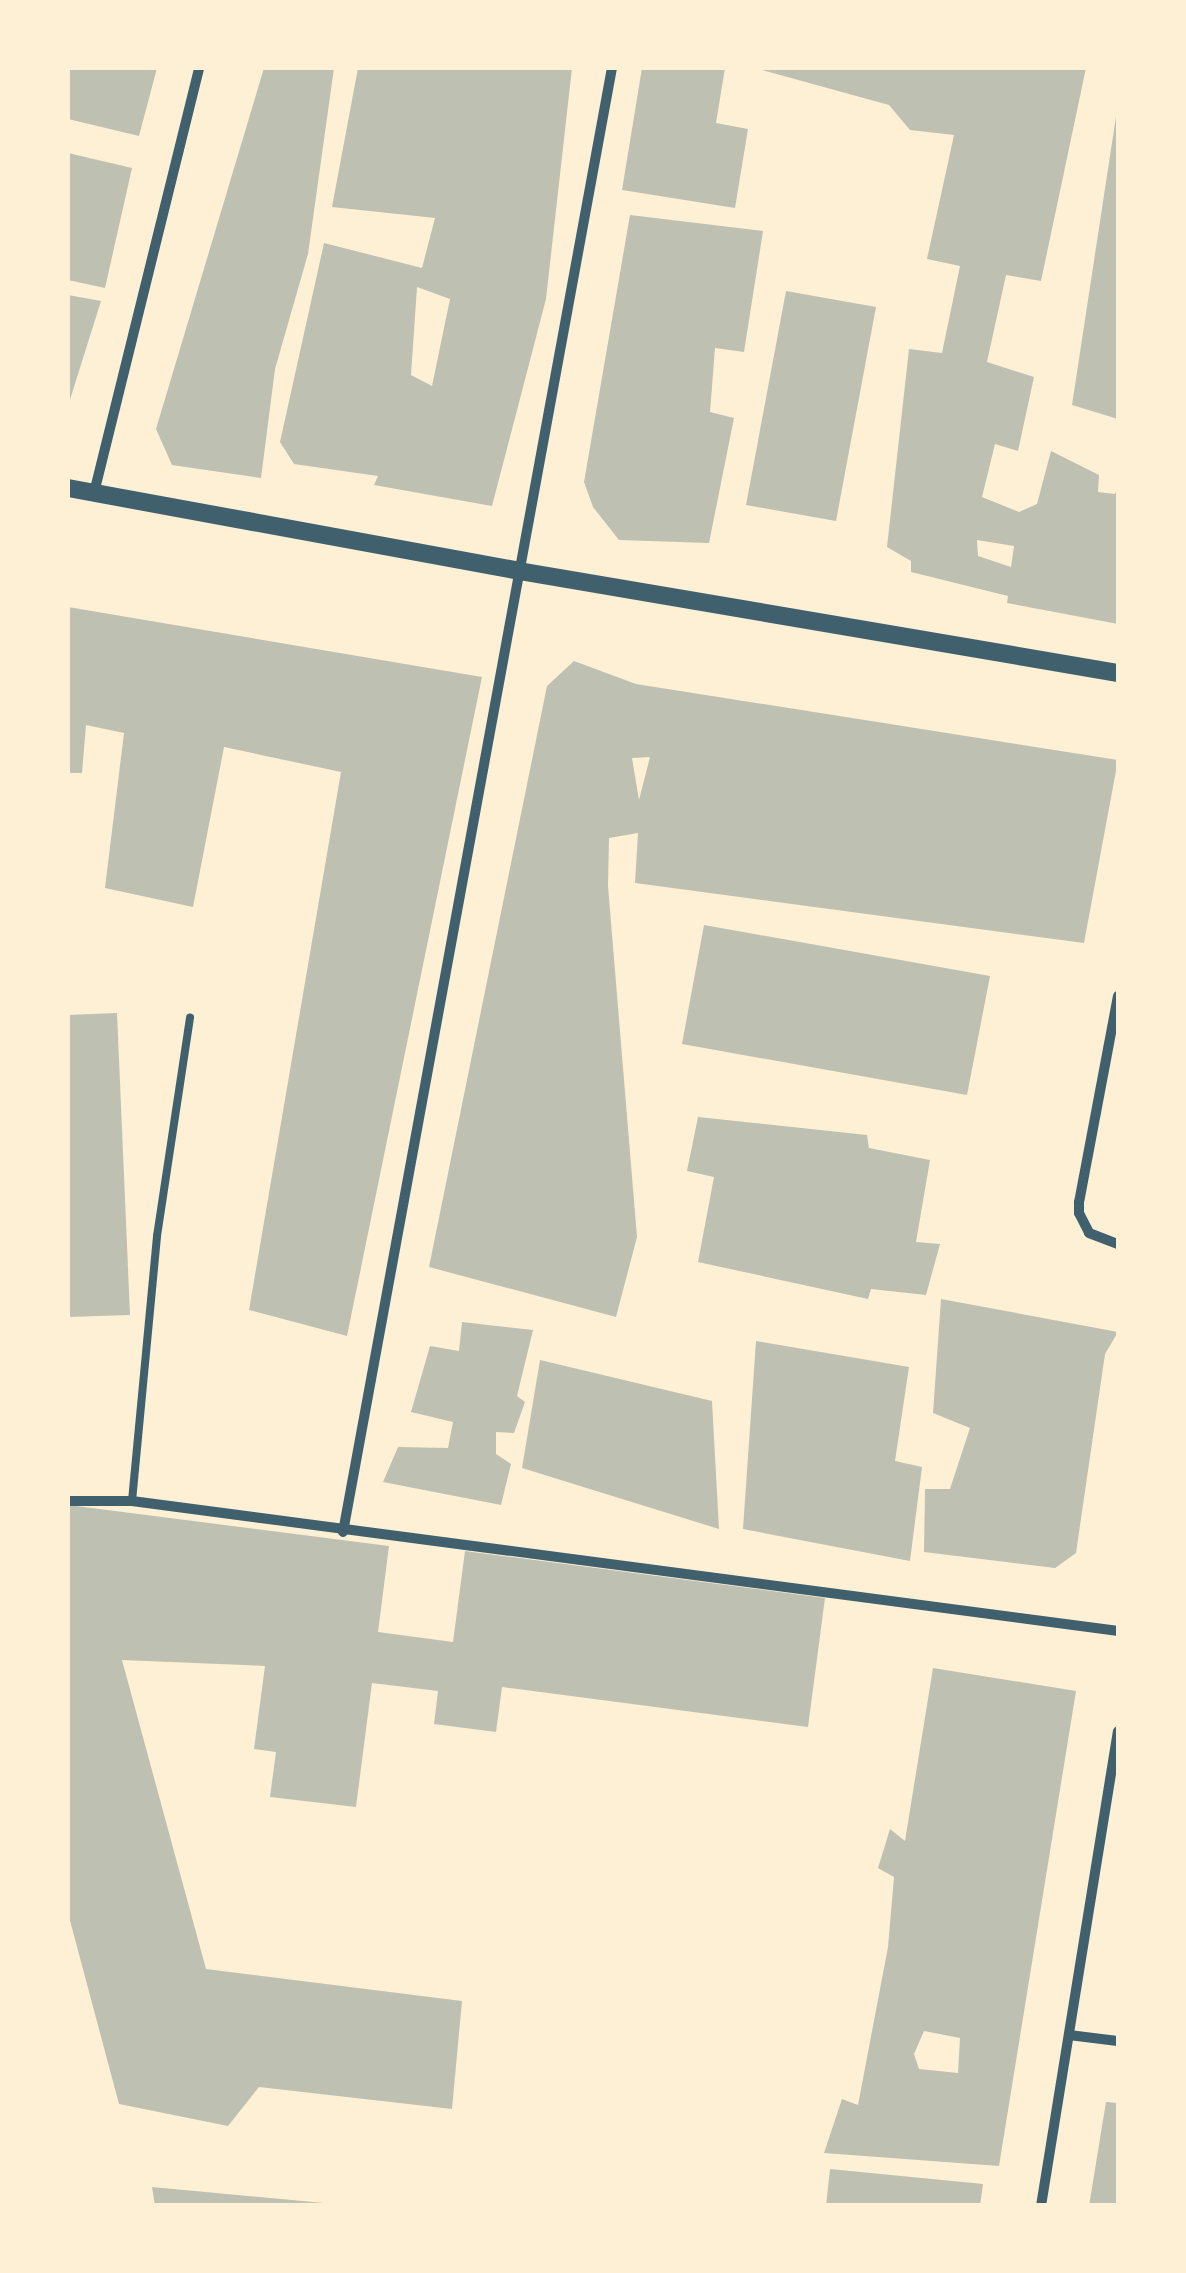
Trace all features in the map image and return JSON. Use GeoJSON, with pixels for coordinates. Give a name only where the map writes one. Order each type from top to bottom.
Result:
{"type":"FeatureCollection","features":[{"type":"Feature","properties":{"kind":"street"},"geometry":{"type":"LineString","coordinates":[[94,494],[198,68]]}},
{"type":"Feature","properties":{"kind":"street"},"geometry":{"type":"LineString","coordinates":[[344,1532],[612,68]]}},
{"type":"Feature","properties":{"kind":"street"},"geometry":{"type":"LineString","coordinates":[[68,488],[519,571],[1118,673]]}},
{"type":"Feature","properties":{"kind":"street"},"geometry":{"type":"LineString","coordinates":[[1118,996],[1078,1202],[1079,1213],[1090,1233],[1118,1244]]}},
{"type":"Feature","properties":{"kind":"street"},"geometry":{"type":"LineString","coordinates":[[68,1501],[132,1502],[1118,1630]]}},
{"type":"Feature","properties":{"kind":"street"},"geometry":{"type":"LineString","coordinates":[[1041,2206],[1118,1731]]}},
{"type":"Feature","properties":{"kind":"street"},"geometry":{"type":"LineString","coordinates":[[1069,2035],[1118,2041]]}},
{"type":"Feature","properties":{"kind":"lane"},"geometry":{"type":"LineString","coordinates":[[132,1502],[157,1236],[190,1017]]}},
{"type":"Feature","properties":{"kind":"building"},"geometry":{"type":"Polygon","coordinates":[[[68,68],[157,68],[139,136],[68,119],[68,68]]]}},
{"type":"Feature","properties":{"kind":"building"},"geometry":{"type":"Polygon","coordinates":[[[264,68],[334,68],[308,254],[275,369],[261,478],[172,465],[156,429],[264,68]]]}},
{"type":"Feature","properties":{"kind":"building"},"geometry":{"type":"Polygon","coordinates":[[[358,68],[572,68],[546,299],[492,506],[374,485],[378,476],[294,464],[280,442],[324,243],[422,268],[435,218],[332,207],[358,68]],[[417,287],[411,375],[432,386],[450,299],[417,287]]]}},
{"type":"Feature","properties":{"kind":"building"},"geometry":{"type":"Polygon","coordinates":[[[642,68],[725,68],[716,123],[748,129],[735,208],[622,190],[642,68]]]}},
{"type":"Feature","properties":{"kind":"building"},"geometry":{"type":"Polygon","coordinates":[[[755,68],[1086,68],[1041,281],[1006,275],[987,362],[1034,377],[1018,451],[995,444],[982,497],[1019,512],[1037,504],[1051,451],[1099,475],[1098,492],[1115,494],[1118,485],[1118,624],[1007,603],[1008,596],[911,572],[911,561],[887,547],[909,349],[942,353],[960,266],[927,259],[954,135],[910,130],[889,105],[755,68]],[[977,540],[978,556],[1011,567],[1014,546],[977,540]]]}},
{"type":"Feature","properties":{"kind":"building"},"geometry":{"type":"Polygon","coordinates":[[[1118,111],[1118,419],[1072,405],[1118,111]]]}},
{"type":"Feature","properties":{"kind":"building"},"geometry":{"type":"Polygon","coordinates":[[[68,153],[132,168],[105,288],[68,280],[68,153]]]}},
{"type":"Feature","properties":{"kind":"building"},"geometry":{"type":"Polygon","coordinates":[[[630,215],[763,231],[744,352],[715,348],[710,412],[734,418],[709,543],[619,540],[593,507],[584,482],[630,215]]]}},
{"type":"Feature","properties":{"kind":"building"},"geometry":{"type":"Polygon","coordinates":[[[786,291],[876,307],[836,521],[746,505],[786,291]]]}},
{"type":"Feature","properties":{"kind":"building"},"geometry":{"type":"Polygon","coordinates":[[[68,295],[101,301],[68,406],[68,295]]]}},
{"type":"Feature","properties":{"kind":"building"},"geometry":{"type":"Polygon","coordinates":[[[68,607],[482,677],[347,1336],[249,1310],[341,772],[224,747],[193,907],[105,888],[124,733],[86,725],[82,773],[68,773],[68,607]]]}},
{"type":"Feature","properties":{"kind":"building"},"geometry":{"type":"Polygon","coordinates":[[[574,661],[636,684],[1118,760],[1084,943],[635,883],[638,833],[609,838],[608,886],[637,1237],[616,1317],[429,1267],[547,686],[574,661]],[[650,757],[632,758],[639,800],[650,757]]]}},
{"type":"Feature","properties":{"kind":"building"},"geometry":{"type":"Polygon","coordinates":[[[704,925],[990,976],[967,1095],[682,1044],[704,925]]]}},
{"type":"Feature","properties":{"kind":"building"},"geometry":{"type":"Polygon","coordinates":[[[117,1013],[130,1315],[68,1317],[68,1015],[117,1013]]]}},
{"type":"Feature","properties":{"kind":"building"},"geometry":{"type":"Polygon","coordinates":[[[698,1117],[867,1135],[869,1148],[930,1160],[916,1242],[940,1244],[926,1295],[871,1289],[868,1299],[698,1262],[714,1177],[687,1171],[698,1117]]]}},
{"type":"Feature","properties":{"kind":"building"},"geometry":{"type":"Polygon","coordinates":[[[941,1299],[1118,1332],[1105,1354],[1076,1553],[1055,1568],[924,1552],[925,1489],[950,1489],[970,1428],[933,1413],[941,1299]]]}},
{"type":"Feature","properties":{"kind":"building"},"geometry":{"type":"Polygon","coordinates":[[[462,1322],[533,1330],[517,1396],[525,1402],[514,1433],[496,1432],[496,1454],[511,1464],[501,1505],[383,1482],[398,1447],[448,1448],[453,1422],[411,1412],[430,1346],[459,1351],[462,1322]]]}},
{"type":"Feature","properties":{"kind":"building"},"geometry":{"type":"Polygon","coordinates":[[[756,1341],[909,1367],[895,1461],[922,1467],[910,1561],[743,1529],[756,1341]]]}},
{"type":"Feature","properties":{"kind":"building"},"geometry":{"type":"Polygon","coordinates":[[[540,1360],[712,1401],[719,1529],[522,1468],[540,1360]]]}},
{"type":"Feature","properties":{"kind":"building"},"geometry":{"type":"Polygon","coordinates":[[[68,1505],[389,1546],[378,1632],[453,1642],[465,1551],[825,1598],[808,1727],[502,1687],[496,1732],[434,1724],[438,1691],[372,1683],[356,1807],[270,1797],[276,1752],[254,1749],[265,1666],[122,1660],[206,1969],[462,2001],[452,2109],[259,2087],[228,2126],[119,2104],[68,1913],[68,1505]]]}},
{"type":"Feature","properties":{"kind":"building"},"geometry":{"type":"Polygon","coordinates":[[[933,1668],[1076,1691],[999,2166],[824,2153],[842,2099],[858,2105],[888,1947],[894,1877],[878,1868],[890,1829],[905,1841],[933,1668]],[[924,2031],[914,2054],[919,2069],[958,2073],[960,2038],[924,2031]]]}},
{"type":"Feature","properties":{"kind":"building"},"geometry":{"type":"Polygon","coordinates":[[[1106,2102],[1118,2103],[1118,2206],[1089,2206],[1106,2102]]]}},
{"type":"Feature","properties":{"kind":"building"},"geometry":{"type":"Polygon","coordinates":[[[830,2169],[983,2184],[980,2206],[826,2206],[830,2169]]]}},
{"type":"Feature","properties":{"kind":"building"},"geometry":{"type":"Polygon","coordinates":[[[152,2187],[324,2203],[324,2206],[155,2206],[152,2187]]]}}]}
